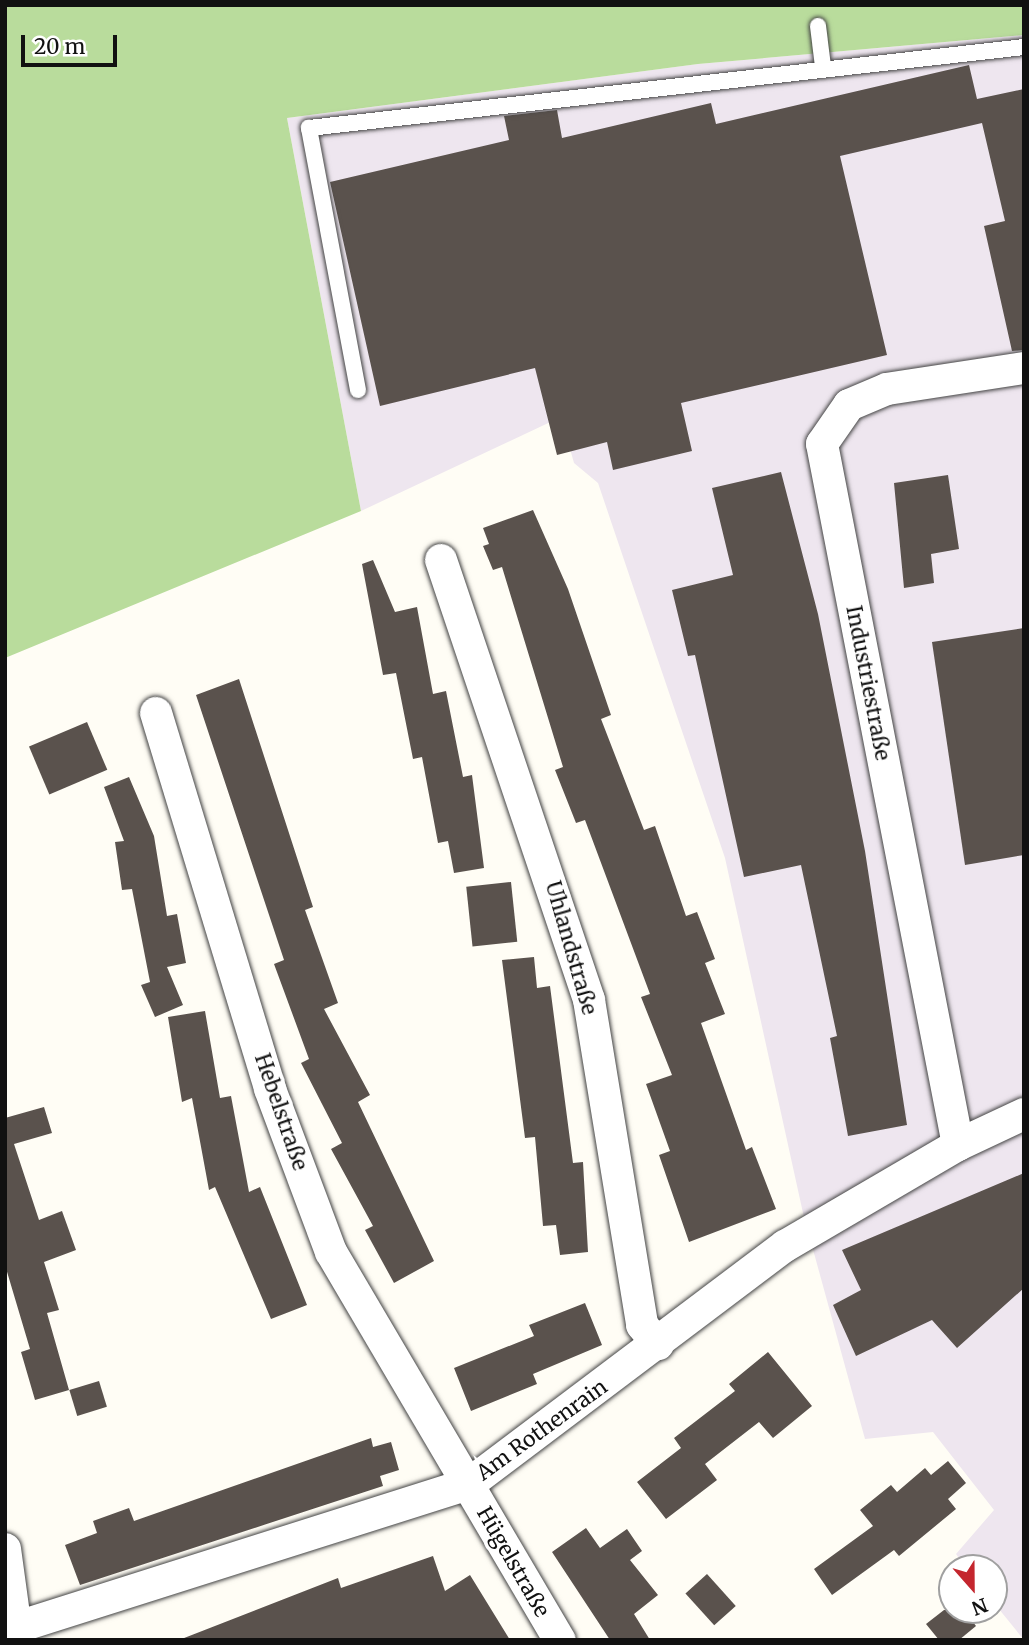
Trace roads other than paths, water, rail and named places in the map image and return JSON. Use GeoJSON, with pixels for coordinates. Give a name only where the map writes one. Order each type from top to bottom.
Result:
{"type":"FeatureCollection","features":[{"type":"Feature","properties":{"kind":"street","name":"Industriestraße"},"geometry":{"type":"LineString","coordinates":[[958,1145],[822,444],[849,405],[887,389],[1024,368]]}},
{"type":"Feature","properties":{"kind":"street","name":"Uhlandstraße"},"geometry":{"type":"LineString","coordinates":[[442,560],[589,1000],[642,1325],[658,1344]]}},
{"type":"Feature","properties":{"kind":"street","name":"Hebelstraße"},"geometry":{"type":"LineString","coordinates":[[156,713],[270,1088],[331,1252],[469,1484]]}},
{"type":"Feature","properties":{"kind":"street","name":"Am Rothenrain"},"geometry":{"type":"LineString","coordinates":[[11,1630],[469,1484],[785,1246],[958,1145],[1024,1114]]}},
{"type":"Feature","properties":{"kind":"street","name":"Hügelstraße"},"geometry":{"type":"LineString","coordinates":[[469,1484],[560,1640]]}},
{"type":"Feature","properties":{"kind":"street"},"geometry":{"type":"LineString","coordinates":[[5,1549],[11,1630]]}},
{"type":"Feature","properties":{"kind":"lane"},"geometry":{"type":"LineString","coordinates":[[818,26],[823,65]]}},
{"type":"Feature","properties":{"kind":"lane"},"geometry":{"type":"LineString","coordinates":[[358,390],[309,128],[823,65],[1024,47]]}}]}
